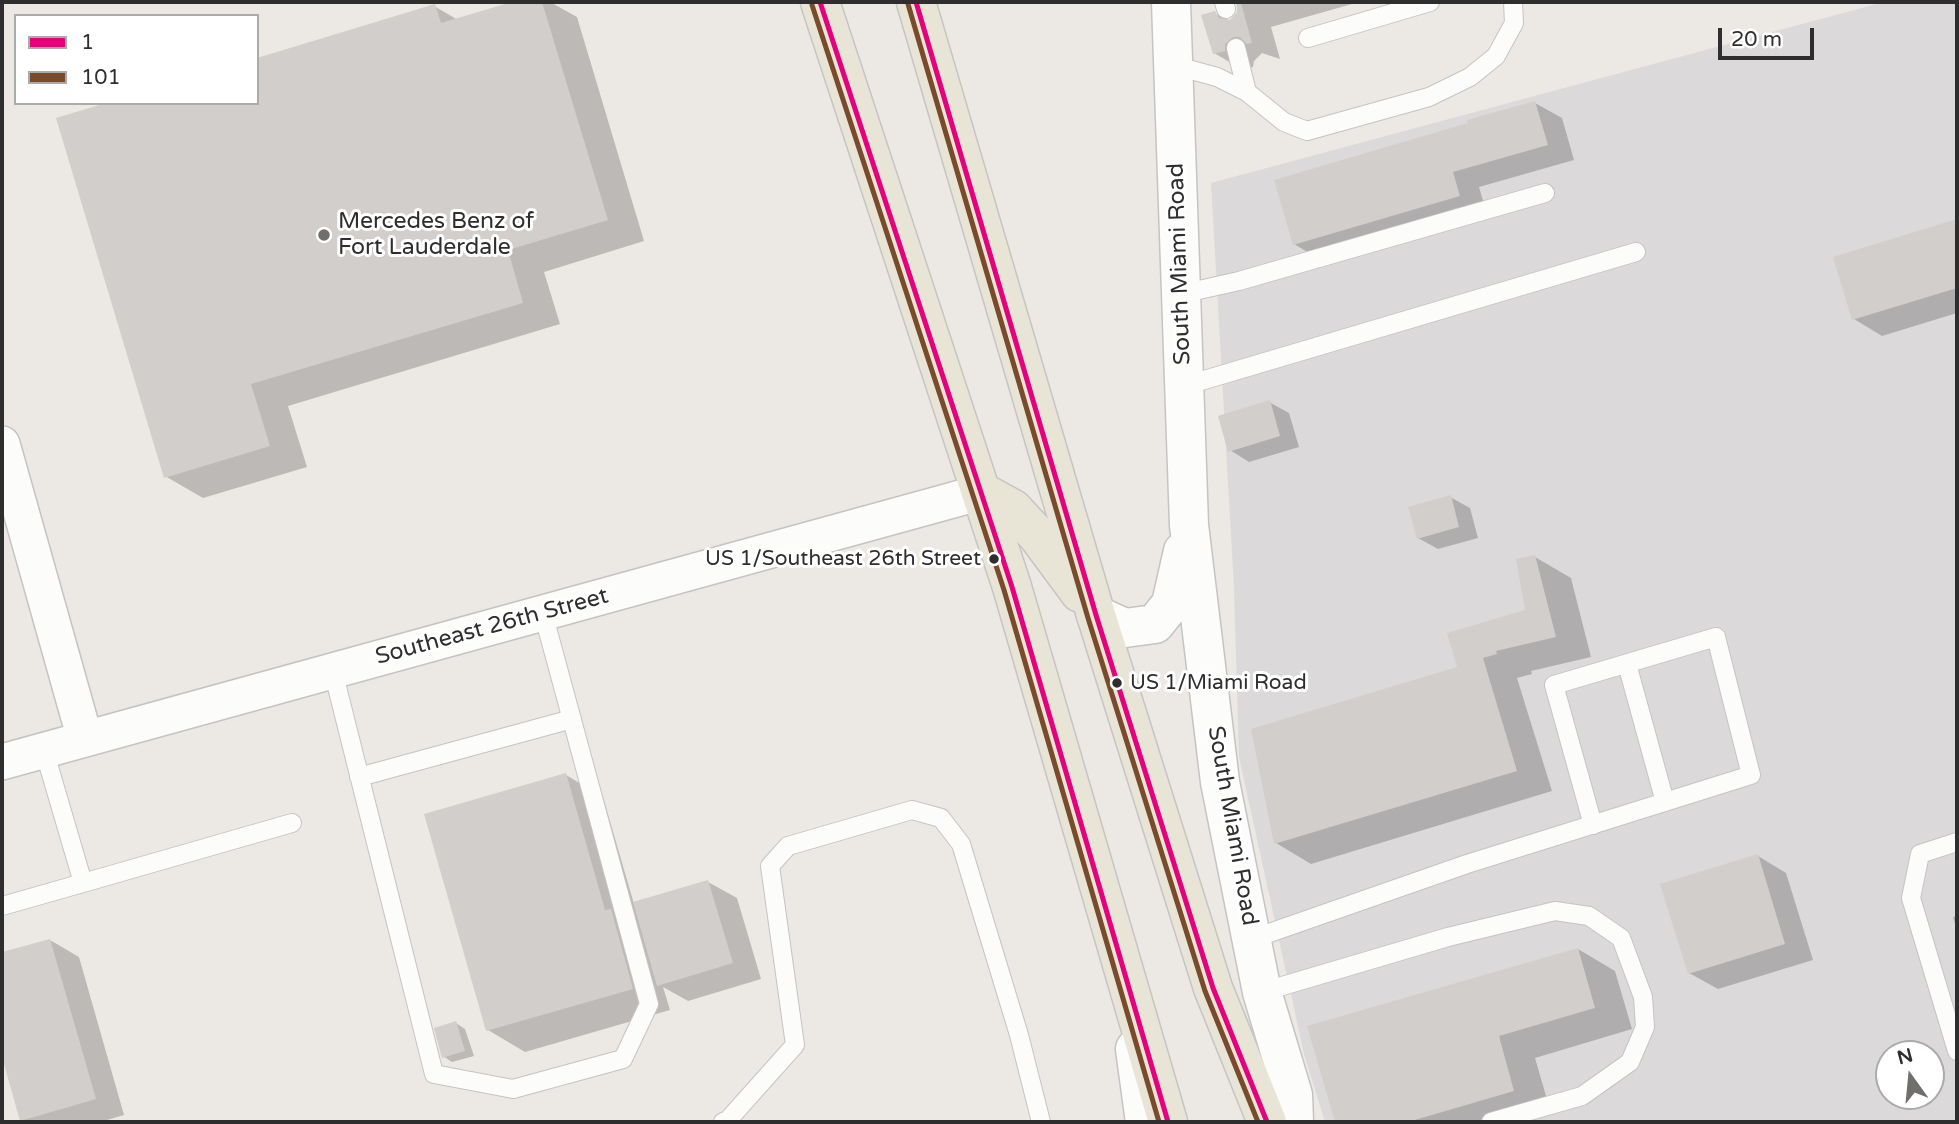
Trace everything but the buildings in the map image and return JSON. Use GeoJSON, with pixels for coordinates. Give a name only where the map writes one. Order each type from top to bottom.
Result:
{"type":"FeatureCollection","features":[{"type":"Feature","properties":{"kind":"main road"},"geometry":{"type":"LineString","coordinates":[[820,2],[1016,600],[1168,1122]]}},
{"type":"Feature","properties":{"kind":"main road"},"geometry":{"type":"LineString","coordinates":[[916,2],[1096,614],[1213,988],[1267,1122]]}},
{"type":"Feature","properties":{"kind":"main road"},"geometry":{"type":"LineString","coordinates":[[982,492],[1013,509],[1037,535],[1096,614]]}},
{"type":"Feature","properties":{"kind":"street","name":"South Miami Road"},"geometry":{"type":"LineString","coordinates":[[1171,2],[1189,525],[1220,782],[1262,992],[1293,1095],[1294,1122]]}},
{"type":"Feature","properties":{"kind":"street"},"geometry":{"type":"LineString","coordinates":[[2,444],[85,738]]}},
{"type":"Feature","properties":{"kind":"street","name":"Southeast 26th Street"},"geometry":{"type":"LineString","coordinates":[[2,762],[982,492]]}},
{"type":"Feature","properties":{"kind":"street","name":"South Miami Road"},"geometry":{"type":"LineString","coordinates":[[1096,614],[1125,628],[1155,624],[1171,604],[1189,525]]}},
{"type":"Feature","properties":{"kind":"street"},"geometry":{"type":"LineString","coordinates":[[1127,981],[1144,1122]]}},
{"type":"Feature","properties":{"kind":"lane"},"geometry":{"type":"LineString","coordinates":[[1308,38],[1430,2]]}},
{"type":"Feature","properties":{"kind":"lane"},"geometry":{"type":"LineString","coordinates":[[1173,65],[1217,77],[1247,92],[1284,122],[1307,131],[1429,97],[1470,77],[1496,56],[1514,23],[1513,2]]}},
{"type":"Feature","properties":{"kind":"lane"},"geometry":{"type":"LineString","coordinates":[[1236,48],[1247,92]]}},
{"type":"Feature","properties":{"kind":"lane"},"geometry":{"type":"LineString","coordinates":[[1181,294],[1252,277],[1545,193]]}},
{"type":"Feature","properties":{"kind":"lane"},"geometry":{"type":"LineString","coordinates":[[1184,386],[1636,252]]}},
{"type":"Feature","properties":{"kind":"lane"},"geometry":{"type":"LineString","coordinates":[[332,671],[434,1074],[513,1089],[623,1059],[649,1004],[543,613]]}},
{"type":"Feature","properties":{"kind":"lane"},"geometry":{"type":"LineString","coordinates":[[1252,939],[1467,864],[1593,825],[1752,775],[1716,637],[1554,685],[1593,825]]}},
{"type":"Feature","properties":{"kind":"lane"},"geometry":{"type":"LineString","coordinates":[[1627,664],[1665,802]]}},
{"type":"Feature","properties":{"kind":"lane"},"geometry":{"type":"LineString","coordinates":[[359,777],[572,719]]}},
{"type":"Feature","properties":{"kind":"lane"},"geometry":{"type":"LineString","coordinates":[[44,750],[83,883]]}},
{"type":"Feature","properties":{"kind":"lane"},"geometry":{"type":"LineString","coordinates":[[723,1122],[728,1121],[795,1045],[770,866],[788,846],[912,810],[941,818],[961,844],[1019,1035],[1041,1122]]}},
{"type":"Feature","properties":{"kind":"lane"},"geometry":{"type":"LineString","coordinates":[[2,906],[292,822]]}},
{"type":"Feature","properties":{"kind":"lane"},"geometry":{"type":"LineString","coordinates":[[1957,842],[1920,854],[1911,898],[1957,1051]]}},
{"type":"Feature","properties":{"kind":"lane"},"geometry":{"type":"LineString","coordinates":[[1262,992],[1448,937],[1555,911],[1589,916],[1621,938],[1643,997],[1645,1027],[1630,1062],[1582,1096],[1491,1122]]}},
{"type":"Feature","properties":{"kind":"shaded area"},"geometry":{"type":"Polygon","coordinates":[[[1884,2],[1957,2],[1957,1122],[1325,1122],[1304,1054],[1239,757],[1234,588],[1211,183],[1884,2]]]}},
{"type":"Feature","properties":{"kind":"transit line","name":"1"},"geometry":{"type":"LineString","coordinates":[[820,2],[1012,587],[1168,1122]]}},
{"type":"Feature","properties":{"kind":"transit line","name":"1"},"geometry":{"type":"LineString","coordinates":[[916,2],[1096,615],[1213,988],[1267,1122]]}},
{"type":"Feature","properties":{"kind":"transit line","name":"101"},"geometry":{"type":"LineString","coordinates":[[908,4],[1088,618],[1205,991],[1258,1122]]}},
{"type":"Feature","properties":{"kind":"transit line","name":"101"},"geometry":{"type":"LineString","coordinates":[[812,5],[1004,590],[1159,1122]]}},
{"type":"Feature","properties":{"kind":"place","name":"Mercedes Benz of Fort Lauderdale"},"geometry":{"type":"Point","coordinates":[324,235]}},
{"type":"Feature","properties":{"kind":"place","name":"US 1/Southeast 26th Street"},"geometry":{"type":"Point","coordinates":[994,559]}},
{"type":"Feature","properties":{"kind":"place","name":"US 1/Miami Road"},"geometry":{"type":"Point","coordinates":[1117,683]}}]}
